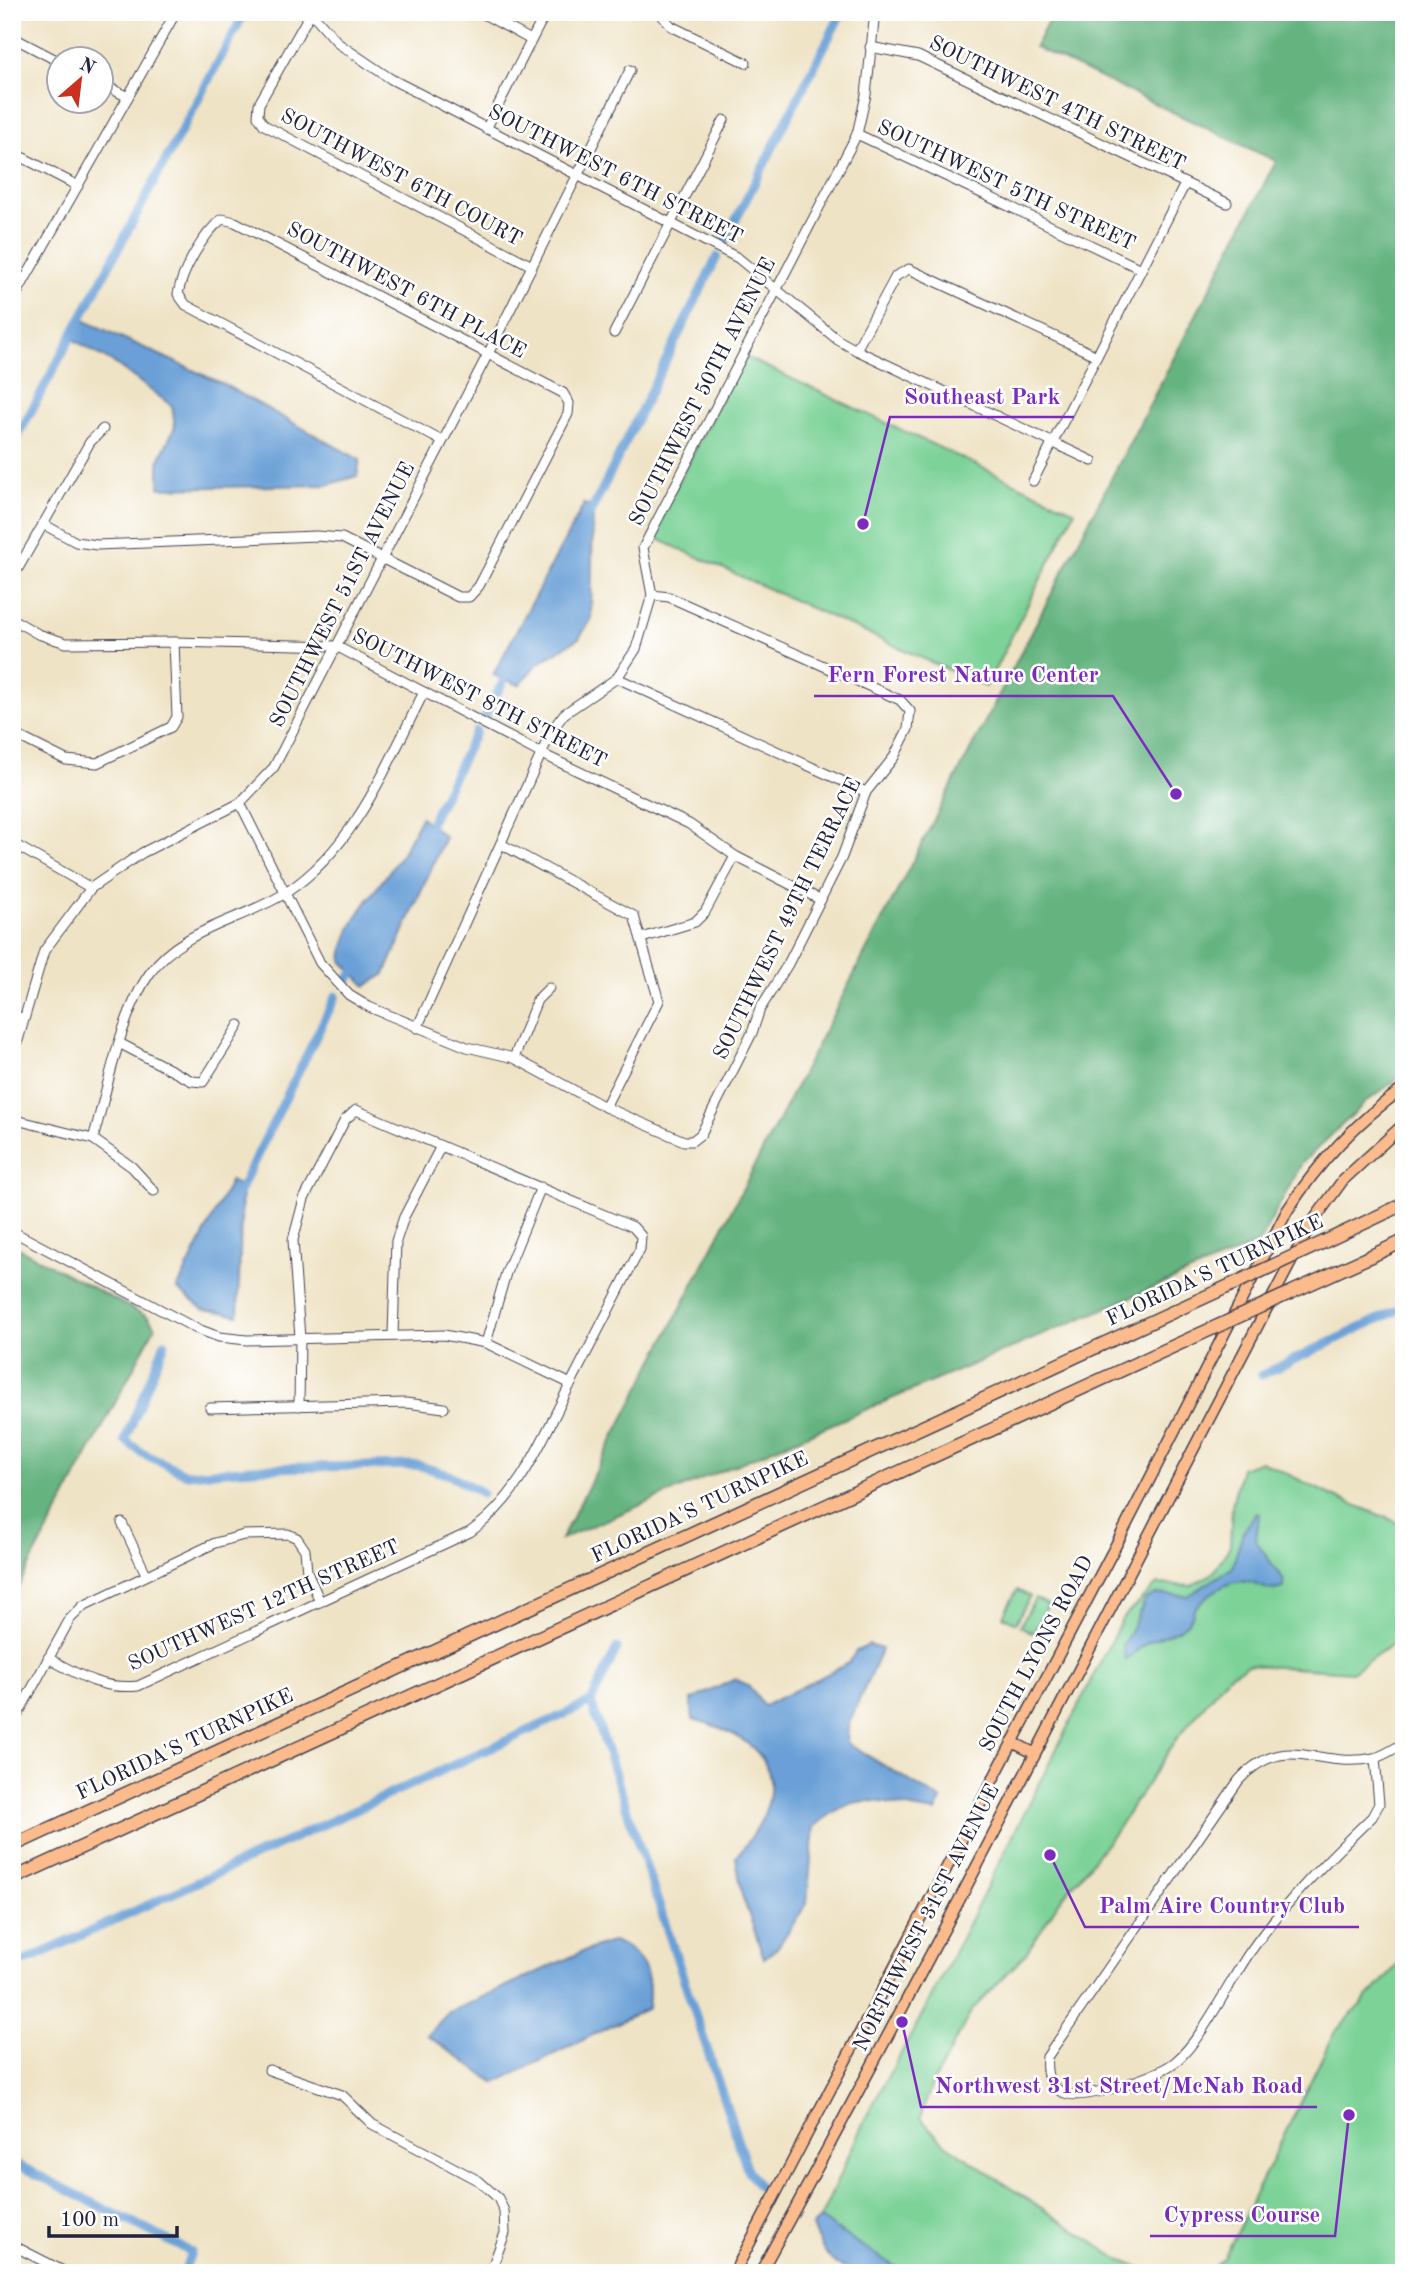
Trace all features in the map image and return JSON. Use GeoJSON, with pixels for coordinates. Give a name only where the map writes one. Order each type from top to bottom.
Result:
{"type":"FeatureCollection","features":[{"type":"Feature","properties":{"kind":"highway","name":"FLORIDA'S TURNPIKE"},"geometry":{"type":"LineString","coordinates":[[12,1846],[1404,1204]]}},
{"type":"Feature","properties":{"kind":"highway"},"geometry":{"type":"LineString","coordinates":[[12,1879],[1404,1241]]}},
{"type":"Feature","properties":{"kind":"main road","name":"SOUTH LYONS ROAD"},"geometry":{"type":"LineString","coordinates":[[736,2269],[1287,1211],[1307,1180],[1347,1135],[1404,1088]]}},
{"type":"Feature","properties":{"kind":"main road","name":"NORTHWEST 31ST AVENUE"},"geometry":{"type":"LineString","coordinates":[[760,2273],[912,1994],[1034,1753],[1311,1224],[1342,1180],[1404,1124]]}},
{"type":"Feature","properties":{"kind":"main road"},"geometry":{"type":"LineString","coordinates":[[1012,1742],[1034,1753]]}},
{"type":"Feature","properties":{"kind":"street","name":"SOUTHWEST 6TH COURT"},"geometry":{"type":"LineString","coordinates":[[311,12],[260,104],[258,116],[264,125],[532,266]]}},
{"type":"Feature","properties":{"kind":"street","name":"SOUTHWEST 6TH STREET"},"geometry":{"type":"LineString","coordinates":[[311,12],[339,44],[362,62],[576,176],[738,258],[838,340],[1092,461]]}},
{"type":"Feature","properties":{"kind":"street"},"geometry":{"type":"LineString","coordinates":[[480,12],[531,40]]}},
{"type":"Feature","properties":{"kind":"street"},"geometry":{"type":"LineString","coordinates":[[486,129],[546,12]]}},
{"type":"Feature","properties":{"kind":"street"},"geometry":{"type":"LineString","coordinates":[[659,12],[671,26],[746,63]]}},
{"type":"Feature","properties":{"kind":"street","name":"SOUTHWEST 50TH AVENUE"},"geometry":{"type":"LineString","coordinates":[[417,1028],[540,752],[564,714],[617,678],[636,649],[652,595],[643,548],[857,134],[866,95],[875,12]]}},
{"type":"Feature","properties":{"kind":"street"},"geometry":{"type":"LineString","coordinates":[[12,302],[175,13]]}},
{"type":"Feature","properties":{"kind":"street"},"geometry":{"type":"LineString","coordinates":[[12,37],[46,55]]}},
{"type":"Feature","properties":{"kind":"street","name":"SOUTHWEST 4TH STREET"},"geometry":{"type":"LineString","coordinates":[[870,47],[918,56],[1227,202]]}},
{"type":"Feature","properties":{"kind":"street","name":"SOUTHWEST 51ST AVENUE"},"geometry":{"type":"LineString","coordinates":[[12,1061],[22,1018],[44,951],[91,888],[142,853],[240,803],[274,767],[488,354],[630,70]]}},
{"type":"Feature","properties":{"kind":"street"},"geometry":{"type":"LineString","coordinates":[[116,91],[128,97]]}},
{"type":"Feature","properties":{"kind":"street"},"geometry":{"type":"LineString","coordinates":[[614,333],[724,120]]}},
{"type":"Feature","properties":{"kind":"street","name":"SOUTHWEST 5TH STREET"},"geometry":{"type":"LineString","coordinates":[[857,134],[1140,269]]}},
{"type":"Feature","properties":{"kind":"street"},"geometry":{"type":"LineString","coordinates":[[12,152],[78,186]]}},
{"type":"Feature","properties":{"kind":"street"},"geometry":{"type":"LineString","coordinates":[[1033,481],[1185,184]]}},
{"type":"Feature","properties":{"kind":"street","name":"SOUTHWEST 6TH PLACE"},"geometry":{"type":"LineString","coordinates":[[383,558],[458,597],[469,597],[479,586],[568,414],[569,402],[563,393],[235,222],[222,219],[212,227],[180,283],[178,294],[186,305],[442,441]]}},
{"type":"Feature","properties":{"kind":"street"},"geometry":{"type":"LineString","coordinates":[[856,350],[896,276],[903,271],[917,271],[1097,356]]}},
{"type":"Feature","properties":{"kind":"street"},"geometry":{"type":"LineString","coordinates":[[12,273],[24,279]]}},
{"type":"Feature","properties":{"kind":"street"},"geometry":{"type":"LineString","coordinates":[[12,579],[89,442],[103,429]]}},
{"type":"Feature","properties":{"kind":"street"},"geometry":{"type":"LineString","coordinates":[[43,524],[76,542],[97,545],[316,536],[342,538],[383,558]]}},
{"type":"Feature","properties":{"kind":"street","name":"SOUTHWEST 49TH TERRACE"},"geometry":{"type":"LineString","coordinates":[[605,1107],[684,1141],[692,1141],[701,1134],[752,1033],[760,1009],[788,964],[842,857],[866,792],[894,757],[908,729],[910,711],[900,700],[669,597],[652,595]]}},
{"type":"Feature","properties":{"kind":"street","name":"SOUTHWEST 8TH STREET"},"geometry":{"type":"LineString","coordinates":[[12,619],[38,634],[66,643],[102,645],[174,642],[336,646],[540,752],[689,824],[735,856],[821,900]]}},
{"type":"Feature","properties":{"kind":"street"},"geometry":{"type":"LineString","coordinates":[[12,733],[66,760],[97,763],[172,727],[177,717],[174,642]]}},
{"type":"Feature","properties":{"kind":"street"},"geometry":{"type":"LineString","coordinates":[[617,678],[866,792]]}},
{"type":"Feature","properties":{"kind":"street"},"geometry":{"type":"LineString","coordinates":[[93,1139],[129,1008],[151,971],[179,946],[286,892],[321,864],[346,836],[424,692]]}},
{"type":"Feature","properties":{"kind":"street"},"geometry":{"type":"LineString","coordinates":[[240,803],[320,963],[349,995],[417,1028],[467,1047],[514,1058],[605,1107],[659,1001],[634,916],[501,844]]}},
{"type":"Feature","properties":{"kind":"street"},"geometry":{"type":"LineString","coordinates":[[12,843],[91,888]]}},
{"type":"Feature","properties":{"kind":"street"},"geometry":{"type":"LineString","coordinates":[[642,938],[695,922],[705,912],[735,856]]}},
{"type":"Feature","properties":{"kind":"street"},"geometry":{"type":"LineString","coordinates":[[514,1058],[537,1000],[549,988]]}},
{"type":"Feature","properties":{"kind":"street"},"geometry":{"type":"LineString","coordinates":[[12,1013],[22,1018]]}},
{"type":"Feature","properties":{"kind":"street"},"geometry":{"type":"LineString","coordinates":[[121,1044],[192,1081],[203,1082],[239,1025]]}},
{"type":"Feature","properties":{"kind":"street"},"geometry":{"type":"LineString","coordinates":[[12,1231],[194,1328],[219,1336],[247,1340],[300,1338],[444,1335],[486,1343],[571,1384],[640,1249],[641,1236],[633,1227],[356,1110],[345,1120],[304,1199],[293,1240],[300,1338],[299,1405]]}},
{"type":"Feature","properties":{"kind":"street"},"geometry":{"type":"LineString","coordinates":[[12,1119],[93,1139],[132,1167],[154,1191]]}},
{"type":"Feature","properties":{"kind":"street"},"geometry":{"type":"LineString","coordinates":[[393,1336],[396,1241],[404,1217],[441,1146]]}},
{"type":"Feature","properties":{"kind":"street"},"geometry":{"type":"LineString","coordinates":[[486,1343],[506,1273],[541,1188]]}},
{"type":"Feature","properties":{"kind":"street","name":"SOUTHWEST 12TH STREET"},"geometry":{"type":"LineString","coordinates":[[48,1658],[97,1685],[119,1688],[138,1686],[470,1532],[492,1517],[513,1493],[571,1384]]}},
{"type":"Feature","properties":{"kind":"street"},"geometry":{"type":"LineString","coordinates":[[210,1408],[406,1403],[444,1408]]}},
{"type":"Feature","properties":{"kind":"street"},"geometry":{"type":"LineString","coordinates":[[122,1523],[146,1574]]}},
{"type":"Feature","properties":{"kind":"street"},"geometry":{"type":"LineString","coordinates":[[12,1725],[70,1619],[83,1606],[215,1543],[244,1535],[288,1534],[297,1538],[305,1550],[307,1571],[320,1602]]}},
{"type":"Feature","properties":{"kind":"street"},"geometry":{"type":"LineString","coordinates":[[1375,1758],[1379,1796],[1372,1817],[1289,1901],[1251,1951],[1191,2044],[1175,2062],[1153,2074],[1084,2094],[1070,2095],[1056,2090],[1048,2079],[1047,2057],[1239,1780],[1256,1762],[1290,1753],[1337,1759],[1375,1758],[1404,1743]]}},
{"type":"Feature","properties":{"kind":"street"},"geometry":{"type":"LineString","coordinates":[[269,2070],[342,2095],[372,2124],[479,2181],[498,2198],[504,2211],[505,2233],[490,2273]]}},
{"type":"Feature","properties":{"kind":"street"},"geometry":{"type":"LineString","coordinates":[[12,2245],[67,2273]]}},
{"type":"Feature","properties":{"kind":"green space"},"geometry":{"type":"Polygon","coordinates":[[[1053,12],[1404,12],[1404,1074],[1366,1102],[1302,1163],[1259,1243],[561,1539],[1276,161],[1035,47],[1053,12]]]}},
{"type":"Feature","properties":{"kind":"green space"},"geometry":{"type":"Polygon","coordinates":[[[743,356],[1075,511],[986,687],[651,536],[743,356]]]}},
{"type":"Feature","properties":{"kind":"green space"},"geometry":{"type":"Polygon","coordinates":[[[12,1245],[148,1317],[155,1327],[12,1599],[12,1245]]]}},
{"type":"Feature","properties":{"kind":"green space"},"geometry":{"type":"Polygon","coordinates":[[[1261,1461],[1328,1494],[1404,1525],[1404,1636],[1352,1672],[1248,1665],[1229,1675],[1178,1737],[1114,1834],[1059,1902],[1025,1955],[972,2010],[932,2084],[920,2118],[945,2144],[1120,2260],[1153,2273],[905,2273],[820,2219],[865,2119],[929,2002],[1122,1619],[1157,1584],[1191,1586],[1213,1573],[1230,1546],[1232,1505],[1241,1468],[1261,1461]]]}},
{"type":"Feature","properties":{"kind":"green space"},"geometry":{"type":"Polygon","coordinates":[[[1017,1590],[1030,1596],[1016,1623],[1003,1616],[1017,1590]]]}},
{"type":"Feature","properties":{"kind":"green space"},"geometry":{"type":"Polygon","coordinates":[[[1035,1598],[1048,1605],[1033,1633],[1020,1626],[1035,1598]]]}},
{"type":"Feature","properties":{"kind":"green space"},"geometry":{"type":"Polygon","coordinates":[[[1404,1958],[1404,2255],[1394,2273],[1206,2273],[1224,2258],[1334,2033],[1404,1958]]]}},
{"type":"Feature","properties":{"kind":"water"},"geometry":{"type":"Polygon","coordinates":[[[81,319],[221,383],[360,460],[357,476],[327,485],[159,488],[159,460],[175,427],[172,406],[117,365],[71,338],[81,319]]]}},
{"type":"Feature","properties":{"kind":"water"},"geometry":{"type":"Polygon","coordinates":[[[584,504],[593,508],[591,620],[579,638],[536,665],[519,685],[493,675],[584,504]]]}},
{"type":"Feature","properties":{"kind":"water"},"geometry":{"type":"Polygon","coordinates":[[[421,817],[445,837],[385,974],[366,986],[342,961],[344,946],[356,918],[392,869],[421,817]]]}},
{"type":"Feature","properties":{"kind":"water"},"geometry":{"type":"Polygon","coordinates":[[[231,1180],[242,1188],[238,1315],[203,1309],[177,1289],[231,1180]]]}},
{"type":"Feature","properties":{"kind":"water"},"geometry":{"type":"Polygon","coordinates":[[[1256,1513],[1259,1514],[1256,1541],[1284,1581],[1284,1587],[1275,1590],[1247,1582],[1225,1586],[1199,1604],[1182,1627],[1144,1645],[1125,1659],[1123,1646],[1146,1599],[1156,1594],[1188,1596],[1232,1568],[1243,1532],[1256,1513]]]}},
{"type":"Feature","properties":{"kind":"water"},"geometry":{"type":"Polygon","coordinates":[[[869,1645],[882,1649],[848,1725],[847,1743],[941,1800],[936,1812],[872,1801],[859,1802],[831,1814],[814,1827],[807,1903],[777,1948],[764,1958],[742,1895],[736,1857],[766,1810],[770,1790],[768,1771],[759,1755],[744,1741],[722,1729],[693,1719],[691,1700],[735,1679],[748,1685],[764,1706],[849,1663],[856,1651],[869,1645]]]}},
{"type":"Feature","properties":{"kind":"water"},"geometry":{"type":"Polygon","coordinates":[[[614,1941],[633,1953],[644,1967],[649,1985],[648,2008],[495,2083],[427,2035],[449,2012],[582,1952],[614,1941]]]}},
{"type":"Feature","properties":{"kind":"water"},"geometry":{"type":"Polygon","coordinates":[[[820,2219],[905,2273],[859,2272],[837,2264],[827,2256],[812,2226],[820,2219]]]}},
{"type":"Feature","properties":{"kind":"waterway"},"geometry":{"type":"LineString","coordinates":[[12,447],[245,12]]}},
{"type":"Feature","properties":{"kind":"waterway"},"geometry":{"type":"LineString","coordinates":[[725,241],[842,12]]}},
{"type":"Feature","properties":{"kind":"waterway"},"geometry":{"type":"LineString","coordinates":[[589,516],[717,257]]}},
{"type":"Feature","properties":{"kind":"waterway"},"geometry":{"type":"LineString","coordinates":[[486,715],[510,668]]}},
{"type":"Feature","properties":{"kind":"waterway"},"geometry":{"type":"LineString","coordinates":[[426,832],[476,731]]}},
{"type":"Feature","properties":{"kind":"waterway"},"geometry":{"type":"LineString","coordinates":[[346,982],[360,964]]}},
{"type":"Feature","properties":{"kind":"waterway"},"geometry":{"type":"LineString","coordinates":[[236,1198],[336,996]]}},
{"type":"Feature","properties":{"kind":"waterway"},"geometry":{"type":"LineString","coordinates":[[1262,1375],[1404,1307]]}},
{"type":"Feature","properties":{"kind":"waterway"},"geometry":{"type":"LineString","coordinates":[[165,1343],[125,1440],[142,1453],[187,1474],[266,1468],[417,1465],[450,1475],[482,1493]]}},
{"type":"Feature","properties":{"kind":"waterway"},"geometry":{"type":"LineString","coordinates":[[617,1648],[591,1702],[748,2171],[759,2187]]}},
{"type":"Feature","properties":{"kind":"waterway"},"geometry":{"type":"LineString","coordinates":[[12,1967],[591,1702]]}},
{"type":"Feature","properties":{"kind":"waterway"},"geometry":{"type":"LineString","coordinates":[[12,2162],[191,2252],[184,2273]]}},
{"type":"Feature","properties":{"kind":"place","name":"Southeast Park"},"geometry":{"type":"Point","coordinates":[863,524]}},
{"type":"Feature","properties":{"kind":"place","name":"Fern Forest Nature Center"},"geometry":{"type":"Point","coordinates":[1176,794]}},
{"type":"Feature","properties":{"kind":"place","name":"Palm Aire Country Club"},"geometry":{"type":"Point","coordinates":[1050,1855]}},
{"type":"Feature","properties":{"kind":"place","name":"Northwest 31st Street/McNab Road"},"geometry":{"type":"Point","coordinates":[902,2022]}},
{"type":"Feature","properties":{"kind":"place","name":"Cypress Course"},"geometry":{"type":"Point","coordinates":[1349,2115]}}]}
